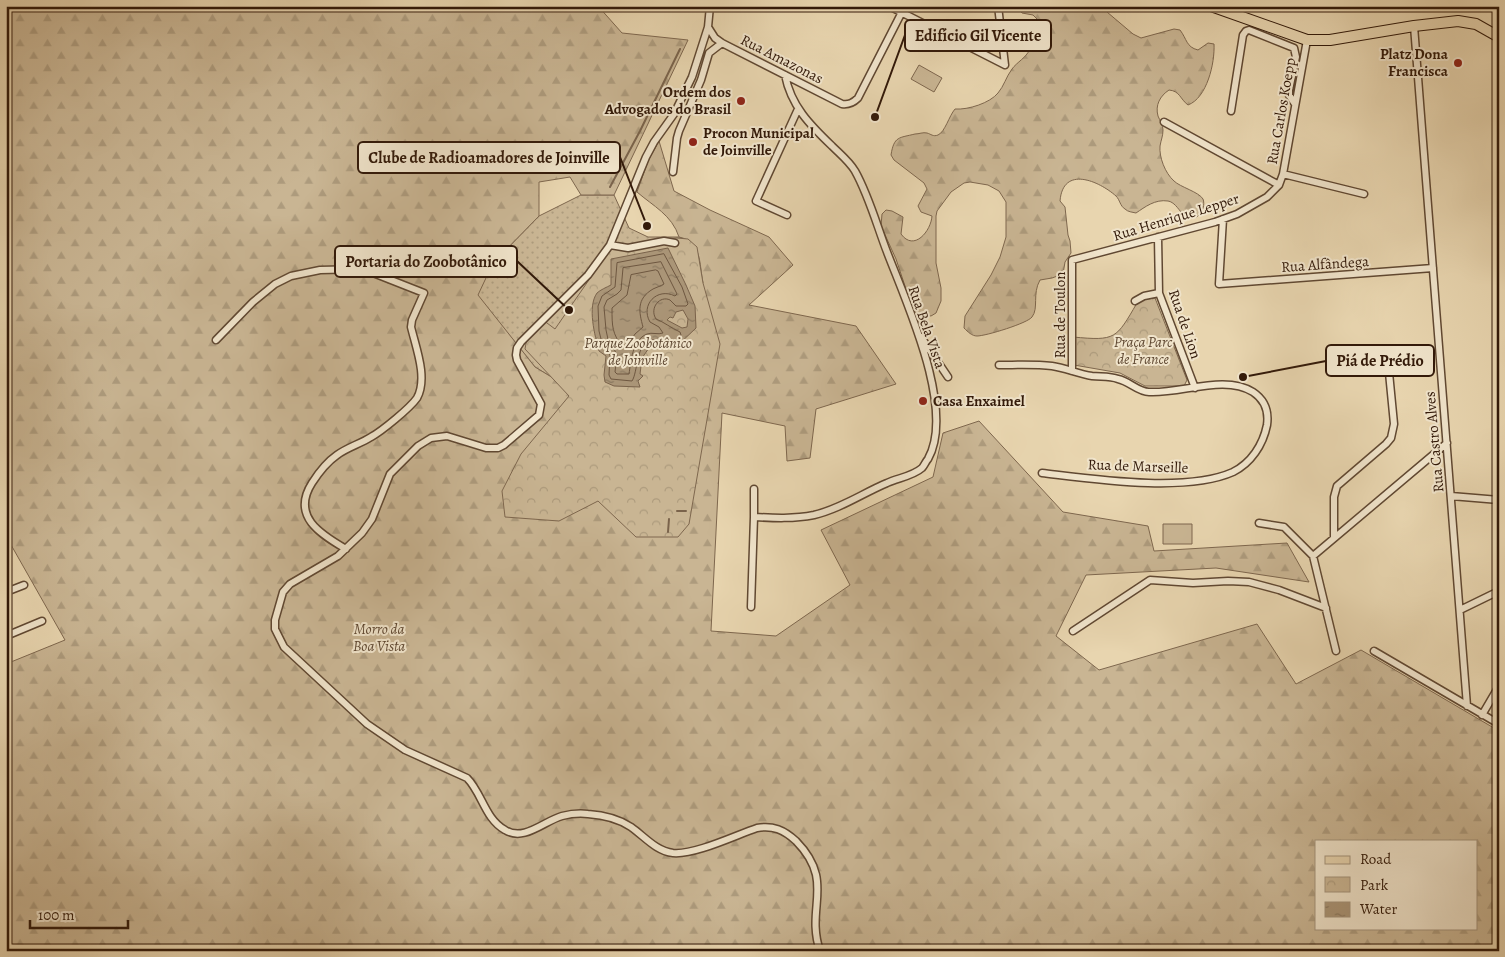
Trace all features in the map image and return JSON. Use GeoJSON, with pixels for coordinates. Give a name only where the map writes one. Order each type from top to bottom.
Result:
{"type":"FeatureCollection","features":[{"type":"Feature","properties":{"kind":"main road"},"geometry":{"type":"LineString","coordinates":[[1211,6],[1307,40],[1330,40],[1414,26],[1458,21],[1476,24],[1499,37]]}},
{"type":"Feature","properties":{"kind":"main road"},"geometry":{"type":"LineString","coordinates":[[1476,24],[1499,45]]}},
{"type":"Feature","properties":{"kind":"street"},"geometry":{"type":"LineString","coordinates":[[710,6],[708,27],[687,88],[646,157],[610,245],[588,275],[535,326],[517,348],[517,360],[541,404],[539,415],[498,448],[486,448],[447,436],[431,438],[423,442],[395,467],[390,474],[372,519],[346,549],[333,560],[298,578],[283,592],[277,608],[275,629],[284,647],[367,724],[405,750],[467,778],[475,786],[490,816],[504,830],[513,834],[529,832],[563,816],[588,814],[607,816],[624,823],[663,850],[673,853],[686,852],[766,826],[782,830],[807,853],[817,875],[815,930],[820,951]]}},
{"type":"Feature","properties":{"kind":"street"},"geometry":{"type":"LineString","coordinates":[[890,6],[903,9],[1005,65],[998,6]]}},
{"type":"Feature","properties":{"kind":"street","name":"Rua Amazonas"},"geometry":{"type":"LineString","coordinates":[[708,27],[715,38],[722,43],[842,104],[850,104],[858,98],[903,9]]}},
{"type":"Feature","properties":{"kind":"street","name":"Rua Castro Alves"},"geometry":{"type":"LineString","coordinates":[[1414,26],[1467,706]]}},
{"type":"Feature","properties":{"kind":"street"},"geometry":{"type":"LineString","coordinates":[[1231,112],[1243,35],[1248,30],[1294,48],[1296,57],[1289,95],[1295,104]]}},
{"type":"Feature","properties":{"kind":"street","name":"Rua Carlos Koepp"},"geometry":{"type":"LineString","coordinates":[[1279,185],[1283,174],[1307,40]]}},
{"type":"Feature","properties":{"kind":"street"},"geometry":{"type":"LineString","coordinates":[[673,172],[677,138],[707,58],[712,49],[722,43]]}},
{"type":"Feature","properties":{"kind":"street"},"geometry":{"type":"LineString","coordinates":[[699,56],[707,58]]}},
{"type":"Feature","properties":{"kind":"street","name":"Rua Bela Vista"},"geometry":{"type":"LineString","coordinates":[[754,517],[782,518],[816,514],[842,505],[922,468],[929,458],[933,444],[936,409],[932,378],[916,329],[856,173],[798,109],[791,96],[785,75]]}},
{"type":"Feature","properties":{"kind":"street"},"geometry":{"type":"LineString","coordinates":[[687,88],[693,98]]}},
{"type":"Feature","properties":{"kind":"street"},"geometry":{"type":"LineString","coordinates":[[681,101],[693,98]]}},
{"type":"Feature","properties":{"kind":"street"},"geometry":{"type":"LineString","coordinates":[[787,215],[756,201],[798,109]]}},
{"type":"Feature","properties":{"kind":"street"},"geometry":{"type":"LineString","coordinates":[[1164,122],[1279,185]]}},
{"type":"Feature","properties":{"kind":"street"},"geometry":{"type":"LineString","coordinates":[[1283,174],[1364,194]]}},
{"type":"Feature","properties":{"kind":"street","name":"Rua Henrique Lepper"},"geometry":{"type":"LineString","coordinates":[[1072,260],[1223,219],[1250,208],[1267,197],[1279,185]]}},
{"type":"Feature","properties":{"kind":"street","name":"Rua Alfândega"},"geometry":{"type":"LineString","coordinates":[[1223,219],[1219,284],[1433,268]]}},
{"type":"Feature","properties":{"kind":"street","name":"Rua de Lion"},"geometry":{"type":"LineString","coordinates":[[1158,237],[1159,293],[1195,388]]}},
{"type":"Feature","properties":{"kind":"street"},"geometry":{"type":"LineString","coordinates":[[610,245],[628,248],[664,241],[675,244]]}},
{"type":"Feature","properties":{"kind":"street","name":"Rua de Toulon"},"geometry":{"type":"LineString","coordinates":[[1072,260],[1072,371]]}},
{"type":"Feature","properties":{"kind":"street"},"geometry":{"type":"LineString","coordinates":[[216,340],[253,302],[275,284],[290,276],[320,270],[363,269],[424,293],[412,320],[411,327],[420,373],[420,386],[417,397],[410,407],[370,438],[351,445],[336,456],[317,474],[306,492],[304,502],[312,525],[320,533],[346,549]]}},
{"type":"Feature","properties":{"kind":"street"},"geometry":{"type":"LineString","coordinates":[[1135,301],[1144,296],[1159,293]]}},
{"type":"Feature","properties":{"kind":"street"},"geometry":{"type":"LineString","coordinates":[[916,329],[948,377]]}},
{"type":"Feature","properties":{"kind":"street"},"geometry":{"type":"LineString","coordinates":[[1334,538],[1334,497],[1337,486],[1386,444],[1393,432],[1394,424],[1387,352]]}},
{"type":"Feature","properties":{"kind":"street","name":"Rua de Marseille"},"geometry":{"type":"LineString","coordinates":[[999,365],[1042,365],[1091,376],[1119,379],[1146,392],[1224,385],[1240,387],[1254,393],[1265,404],[1267,410],[1267,422],[1260,446],[1248,461],[1233,472],[1216,478],[1157,482],[1104,480],[1042,473]]}},
{"type":"Feature","properties":{"kind":"street"},"geometry":{"type":"LineString","coordinates":[[1313,556],[1446,443]]}},
{"type":"Feature","properties":{"kind":"street"},"geometry":{"type":"LineString","coordinates":[[751,607],[754,489]]}},
{"type":"Feature","properties":{"kind":"street"},"geometry":{"type":"LineString","coordinates":[[1451,496],[1499,500]]}},
{"type":"Feature","properties":{"kind":"street"},"geometry":{"type":"LineString","coordinates":[[1259,523],[1284,527],[1313,556],[1336,651]]}},
{"type":"Feature","properties":{"kind":"street"},"geometry":{"type":"LineString","coordinates":[[1073,631],[1150,580],[1192,583],[1228,580],[1249,582],[1279,590],[1326,608]]}},
{"type":"Feature","properties":{"kind":"street"},"geometry":{"type":"LineString","coordinates":[[6,592],[24,585]]}},
{"type":"Feature","properties":{"kind":"street"},"geometry":{"type":"LineString","coordinates":[[1460,610],[1499,591]]}},
{"type":"Feature","properties":{"kind":"street"},"geometry":{"type":"LineString","coordinates":[[6,636],[42,621]]}},
{"type":"Feature","properties":{"kind":"street"},"geometry":{"type":"LineString","coordinates":[[1374,651],[1499,724]]}},
{"type":"Feature","properties":{"kind":"street"},"geometry":{"type":"LineString","coordinates":[[1482,715],[1499,686]]}},
{"type":"Feature","properties":{"kind":"green space","name":"Morro da Boa Vista"},"geometry":{"type":"Polygon","coordinates":[[[6,6],[598,6],[622,33],[688,40],[614,195],[581,195],[570,177],[539,182],[539,216],[493,263],[478,295],[535,367],[576,392],[703,283],[696,248],[692,243],[679,237],[676,229],[667,217],[637,192],[648,161],[659,141],[674,191],[769,237],[793,265],[749,305],[856,326],[896,384],[816,409],[810,458],[787,461],[785,426],[722,413],[711,631],[776,636],[850,585],[821,530],[933,477],[943,433],[979,421],[1063,512],[1148,526],[1154,551],[1287,543],[1309,582],[1216,568],[1086,575],[1056,636],[1099,670],[1257,624],[1296,684],[1361,650],[1499,731],[1499,951],[6,951],[6,664],[65,640],[6,536],[6,6]]]}},
{"type":"Feature","properties":{"kind":"green space"},"geometry":{"type":"Polygon","coordinates":[[[1020,6],[1104,6],[1107,12],[1133,34],[1141,38],[1174,29],[1180,30],[1189,45],[1194,49],[1198,50],[1208,43],[1214,44],[1213,61],[1205,88],[1195,101],[1188,105],[1178,94],[1169,90],[1161,98],[1157,108],[1163,128],[1160,150],[1165,169],[1177,183],[1201,196],[1204,206],[1200,214],[1193,218],[1185,216],[1176,206],[1168,201],[1155,202],[1136,213],[1130,212],[1122,206],[1116,196],[1109,190],[1092,181],[1083,179],[1068,183],[1063,190],[1060,201],[1065,207],[1071,253],[1065,262],[1063,274],[1040,280],[1036,290],[1034,313],[1029,320],[997,332],[975,336],[964,328],[965,316],[991,275],[1000,257],[1006,237],[1006,202],[999,191],[988,185],[964,183],[951,192],[937,211],[936,263],[941,288],[941,301],[936,313],[931,316],[918,314],[913,310],[896,259],[881,226],[882,214],[886,210],[903,217],[901,234],[911,241],[921,237],[929,228],[932,216],[921,212],[918,206],[927,189],[924,183],[894,160],[891,155],[894,144],[901,137],[915,134],[938,135],[943,131],[955,109],[978,105],[990,100],[998,93],[1012,69],[1030,49],[1032,42],[1037,19],[1033,15],[1022,13],[1018,9],[1020,6]]]}},
{"type":"Feature","properties":{"kind":"green space"},"geometry":{"type":"Polygon","coordinates":[[[919,65],[942,78],[934,92],[911,79],[919,65]]]}},
{"type":"Feature","properties":{"kind":"green space"},"geometry":{"type":"Polygon","coordinates":[[[581,195],[614,195],[629,228],[648,237],[679,237],[688,239],[697,247],[703,283],[576,392],[535,367],[477,295],[493,263],[539,216],[581,195]]]}},
{"type":"Feature","properties":{"kind":"green space","name":"Parque Zoobotânico de Joinville"},"geometry":{"type":"Polygon","coordinates":[[[655,239],[688,239],[697,247],[703,283],[720,344],[689,524],[678,537],[636,537],[598,501],[559,521],[505,517],[502,491],[521,454],[569,396],[525,349],[527,338],[543,320],[555,329],[611,248],[636,245],[655,239]]]}},
{"type":"Feature","properties":{"kind":"green space","name":"Praça Parc de France"},"geometry":{"type":"Polygon","coordinates":[[[1155,298],[1187,380],[1184,386],[1145,386],[1120,373],[1074,365],[1073,337],[1098,338],[1113,335],[1119,331],[1140,300],[1155,298]]]}},
{"type":"Feature","properties":{"kind":"green space"},"geometry":{"type":"Polygon","coordinates":[[[1163,524],[1192,524],[1192,544],[1163,544],[1163,524]]]}},
{"type":"Feature","properties":{"kind":"water"},"geometry":{"type":"Polygon","coordinates":[[[668,248],[695,306],[696,328],[676,347],[651,345],[642,358],[640,374],[643,376],[638,381],[640,387],[614,386],[605,382],[606,356],[599,351],[592,314],[594,299],[597,293],[611,285],[611,259],[668,248]],[[683,310],[676,312],[673,318],[670,317],[667,320],[682,328],[687,327],[688,319],[683,310]]]}},
{"type":"Feature","properties":{"kind":"waterway"},"geometry":{"type":"LineString","coordinates":[[610,187],[680,49]]}},
{"type":"Feature","properties":{"kind":"waterway"},"geometry":{"type":"LineString","coordinates":[[677,511],[686,511]]}},
{"type":"Feature","properties":{"kind":"waterway"},"geometry":{"type":"LineString","coordinates":[[668,532],[669,519]]}},
{"type":"Feature","properties":{"kind":"place","name":"Platz Dona Francisca"},"geometry":{"type":"Point","coordinates":[1458,63]}},
{"type":"Feature","properties":{"kind":"place","name":"Ordem dos Advogados do Brasil"},"geometry":{"type":"Point","coordinates":[741,101]}},
{"type":"Feature","properties":{"kind":"place","name":"Edifício Gil Vicente"},"geometry":{"type":"Point","coordinates":[875,117]}},
{"type":"Feature","properties":{"kind":"place","name":"Procon Municipal de Joinville"},"geometry":{"type":"Point","coordinates":[693,142]}},
{"type":"Feature","properties":{"kind":"place","name":"Clube de Radioamadores de Joinville"},"geometry":{"type":"Point","coordinates":[647,226]}},
{"type":"Feature","properties":{"kind":"place","name":"Portaria do Zoobotânico"},"geometry":{"type":"Point","coordinates":[569,310]}},
{"type":"Feature","properties":{"kind":"place","name":"Piá de Prédio"},"geometry":{"type":"Point","coordinates":[1243,377]}},
{"type":"Feature","properties":{"kind":"place","name":"Casa Enxaimel"},"geometry":{"type":"Point","coordinates":[923,401]}}]}
